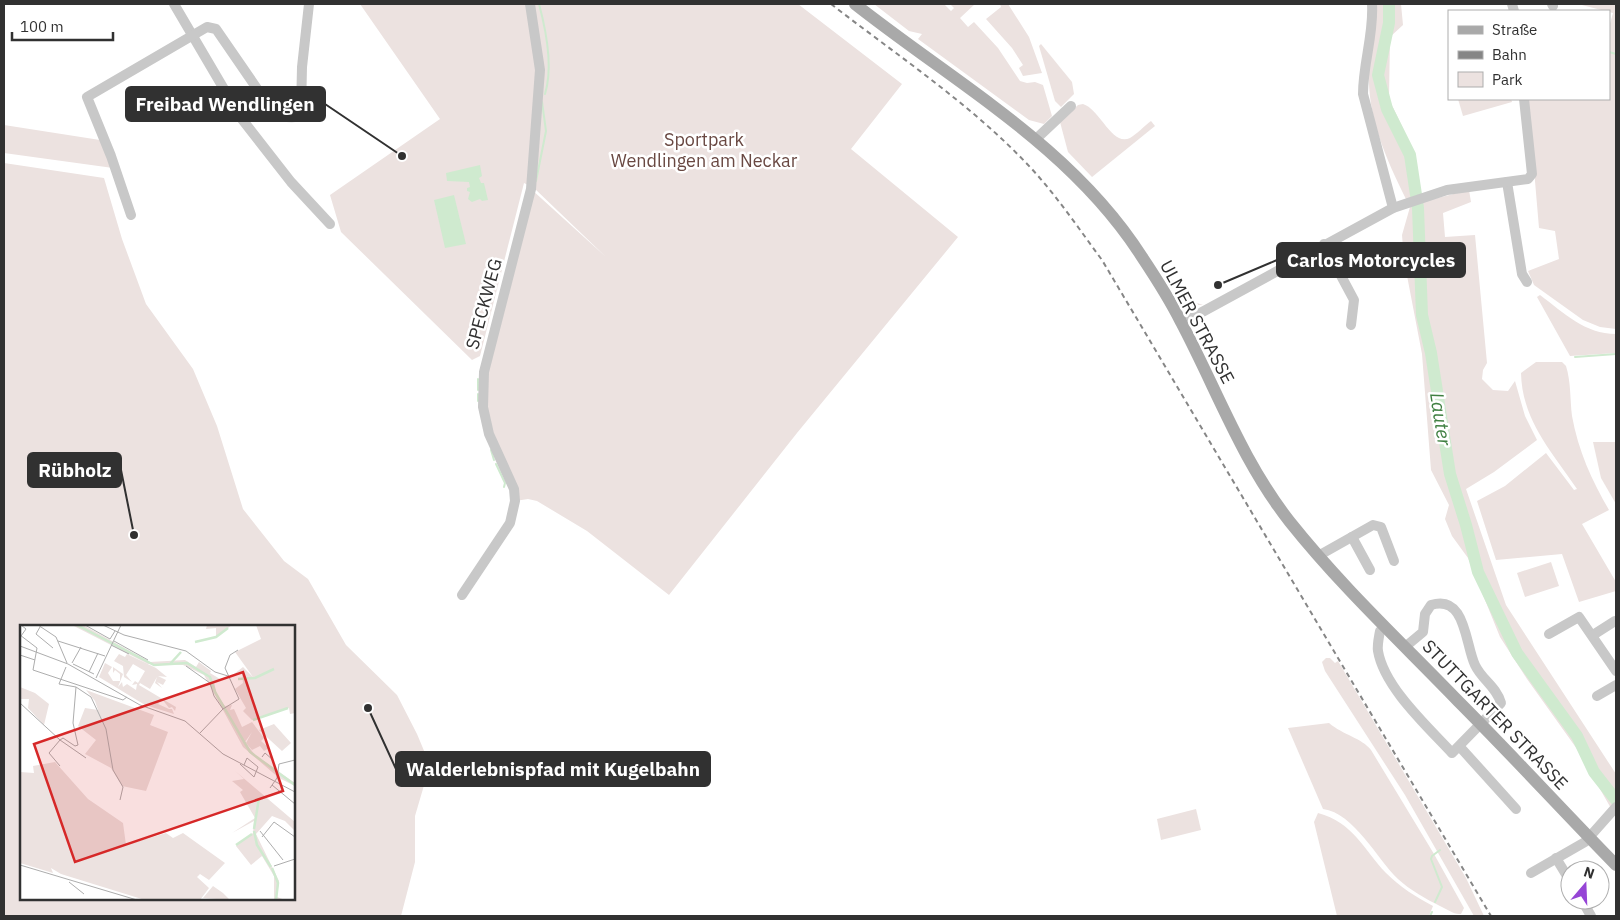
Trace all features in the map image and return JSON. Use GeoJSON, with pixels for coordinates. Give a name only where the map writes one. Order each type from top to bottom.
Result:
{"type":"FeatureCollection","features":[{"type":"Feature","properties":{"kind":"main road","name":"ULMER STRASSE"},"geometry":{"type":"LineString","coordinates":[[855,4],[1036,140],[1103,206],[1141,255],[1182,323],[1226,416],[1254,469],[1288,519],[1318,556],[1375,617]]}},
{"type":"Feature","properties":{"kind":"main road","name":"STUTTGARTER STRASSE"},"geometry":{"type":"LineString","coordinates":[[1375,617],[1482,724],[1616,865]]}},
{"type":"Feature","properties":{"kind":"street"},"geometry":{"type":"LineString","coordinates":[[174,4],[190,36],[241,118],[291,182],[330,224]]}},
{"type":"Feature","properties":{"kind":"street"},"geometry":{"type":"LineString","coordinates":[[131,216],[86,97],[207,27],[216,29],[269,106],[278,114],[287,118],[295,117],[301,111],[302,68],[309,4]]}},
{"type":"Feature","properties":{"kind":"street","name":"SPECKWEG"},"geometry":{"type":"LineString","coordinates":[[462,595],[510,523],[515,501],[514,489],[487,425],[483,407],[484,372],[530,189],[540,70],[530,4]]}},
{"type":"Feature","properties":{"kind":"street"},"geometry":{"type":"LineString","coordinates":[[1372,4],[1373,15],[1363,74],[1363,94],[1393,208]]}},
{"type":"Feature","properties":{"kind":"street"},"geometry":{"type":"LineString","coordinates":[[1182,323],[1393,208],[1446,190],[1528,179],[1532,174],[1524,100]]}},
{"type":"Feature","properties":{"kind":"street"},"geometry":{"type":"LineString","coordinates":[[1036,140],[1070,106]]}},
{"type":"Feature","properties":{"kind":"street"},"geometry":{"type":"LineString","coordinates":[[1507,182],[1522,274],[1527,282]]}},
{"type":"Feature","properties":{"kind":"street"},"geometry":{"type":"LineString","coordinates":[[1324,244],[1354,300],[1351,324]]}},
{"type":"Feature","properties":{"kind":"street"},"geometry":{"type":"LineString","coordinates":[[1318,556],[1373,525],[1381,527],[1394,561]]}},
{"type":"Feature","properties":{"kind":"street"},"geometry":{"type":"LineString","coordinates":[[1352,537],[1370,570]]}},
{"type":"Feature","properties":{"kind":"street"},"geometry":{"type":"LineString","coordinates":[[1380,632],[1377,650],[1384,669],[1402,697],[1452,753],[1502,703],[1498,691],[1476,667],[1464,626],[1453,607],[1446,603],[1431,605],[1425,614],[1422,632],[1405,647]]}},
{"type":"Feature","properties":{"kind":"street"},"geometry":{"type":"LineString","coordinates":[[1549,634],[1579,617],[1616,671]]}},
{"type":"Feature","properties":{"kind":"street"},"geometry":{"type":"LineString","coordinates":[[1593,635],[1615,621]]}},
{"type":"Feature","properties":{"kind":"street"},"geometry":{"type":"LineString","coordinates":[[1597,696],[1616,685]]}},
{"type":"Feature","properties":{"kind":"street"},"geometry":{"type":"LineString","coordinates":[[1460,747],[1516,809]]}},
{"type":"Feature","properties":{"kind":"street"},"geometry":{"type":"LineString","coordinates":[[1532,873],[1590,838],[1616,807]]}},
{"type":"Feature","properties":{"kind":"street"},"geometry":{"type":"LineString","coordinates":[[1556,858],[1560,865]]}},
{"type":"Feature","properties":{"kind":"green space","name":"Sportpark Wendlingen am Neckar"},"geometry":{"type":"Polygon","coordinates":[[[360,4],[798,4],[902,84],[851,149],[958,237],[797,433],[669,595],[587,531],[537,501],[528,499],[515,501],[489,434],[484,372],[531,189],[606,257],[534,188],[524,183],[480,356],[472,360],[341,232],[330,195],[440,119],[360,4]]]}},
{"type":"Feature","properties":{"kind":"green space"},"geometry":{"type":"Polygon","coordinates":[[[874,4],[944,4],[951,11],[954,8],[950,4],[975,4],[960,18],[968,27],[974,22],[998,48],[1020,81],[1027,83],[1035,82],[1043,85],[1052,116],[1044,124],[1029,120],[918,39],[922,34],[909,31],[874,4]]]}},
{"type":"Feature","properties":{"kind":"green space"},"geometry":{"type":"Polygon","coordinates":[[[1000,4],[1008,4],[1029,37],[1042,73],[1023,76],[1019,68],[1023,65],[1012,48],[986,19],[1001,7],[1000,4]]]}},
{"type":"Feature","properties":{"kind":"green space"},"geometry":{"type":"Polygon","coordinates":[[[1377,4],[1401,4],[1403,25],[1390,37],[1389,99],[1408,139],[1420,192],[1426,201],[1469,190],[1471,202],[1443,213],[1445,237],[1475,235],[1487,363],[1483,370],[1482,379],[1493,390],[1508,391],[1515,381],[1525,416],[1537,440],[1494,472],[1466,489],[1506,605],[1616,774],[1616,817],[1577,749],[1527,679],[1500,637],[1468,558],[1452,536],[1445,519],[1449,505],[1431,470],[1422,354],[1404,260],[1402,235],[1410,207],[1394,175],[1381,142],[1369,90],[1369,72],[1377,4]]]}},
{"type":"Feature","properties":{"kind":"green space"},"geometry":{"type":"Polygon","coordinates":[[[1578,4],[1616,4],[1616,329],[1600,327],[1583,320],[1534,285],[1528,271],[1559,259],[1555,231],[1539,228],[1528,100],[1610,100],[1610,24],[1613,13],[1610,12],[1610,10],[1601,10],[1578,4]]]}},
{"type":"Feature","properties":{"kind":"green space"},"geometry":{"type":"Polygon","coordinates":[[[1041,44],[1072,82],[1074,94],[1061,107],[1055,101],[1039,46],[1041,44]]]}},
{"type":"Feature","properties":{"kind":"green space"},"geometry":{"type":"Polygon","coordinates":[[[1458,100],[1511,100],[1512,102],[1463,116],[1458,100]]]}},
{"type":"Feature","properties":{"kind":"green space"},"geometry":{"type":"Polygon","coordinates":[[[1083,104],[1089,107],[1117,137],[1130,138],[1151,121],[1155,126],[1092,177],[1068,152],[1060,122],[1078,105],[1083,104]]]}},
{"type":"Feature","properties":{"kind":"green space"},"geometry":{"type":"Polygon","coordinates":[[[4,125],[100,140],[113,168],[4,153],[4,125]]]}},
{"type":"Feature","properties":{"kind":"green space"},"geometry":{"type":"Polygon","coordinates":[[[4,163],[104,178],[122,239],[146,304],[193,369],[217,426],[243,509],[284,561],[308,579],[346,645],[397,695],[430,765],[415,816],[415,862],[401,916],[4,916],[4,163]]]}},
{"type":"Feature","properties":{"kind":"green space"},"geometry":{"type":"Polygon","coordinates":[[[1169,277],[1197,303],[1203,305],[1185,305],[1169,277]]]}},
{"type":"Feature","properties":{"kind":"green space"},"geometry":{"type":"Polygon","coordinates":[[[1540,295],[1575,321],[1594,330],[1616,334],[1616,353],[1570,356],[1537,297],[1540,295]]]}},
{"type":"Feature","properties":{"kind":"green space"},"geometry":{"type":"Polygon","coordinates":[[[1536,362],[1562,362],[1566,366],[1570,384],[1572,416],[1578,441],[1591,476],[1609,510],[1582,524],[1616,582],[1616,591],[1579,602],[1562,554],[1496,560],[1477,501],[1505,486],[1546,453],[1574,490],[1577,489],[1540,436],[1527,406],[1521,373],[1536,362]]]}},
{"type":"Feature","properties":{"kind":"green space"},"geometry":{"type":"Polygon","coordinates":[[[1593,442],[1616,442],[1616,504],[1601,478],[1593,442]]]}},
{"type":"Feature","properties":{"kind":"green space"},"geometry":{"type":"Polygon","coordinates":[[[1551,562],[1559,586],[1525,597],[1517,573],[1551,562]]]}},
{"type":"Feature","properties":{"kind":"green space"},"geometry":{"type":"Polygon","coordinates":[[[1326,658],[1330,658],[1335,663],[1338,661],[1466,878],[1484,916],[1474,916],[1405,795],[1325,671],[1322,662],[1326,658]]]}},
{"type":"Feature","properties":{"kind":"green space"},"geometry":{"type":"Polygon","coordinates":[[[1329,723],[1340,731],[1363,742],[1371,750],[1434,854],[1464,908],[1461,914],[1450,912],[1408,887],[1398,879],[1355,828],[1334,812],[1323,809],[1288,728],[1329,723]]]}},
{"type":"Feature","properties":{"kind":"green space"},"geometry":{"type":"Polygon","coordinates":[[[1196,809],[1201,830],[1161,840],[1157,819],[1196,809]]]}},
{"type":"Feature","properties":{"kind":"green space"},"geometry":{"type":"Polygon","coordinates":[[[1318,813],[1330,817],[1349,830],[1391,878],[1433,906],[1429,916],[1337,916],[1314,822],[1318,813]]]}},
{"type":"Feature","properties":{"kind":"shaded area"},"geometry":{"type":"Polygon","coordinates":[[[480,165],[482,176],[479,178],[481,183],[484,183],[488,200],[482,201],[480,199],[472,202],[468,199],[470,192],[467,191],[467,188],[470,187],[469,182],[447,181],[446,173],[480,165]]]}},
{"type":"Feature","properties":{"kind":"shaded area"},"geometry":{"type":"Polygon","coordinates":[[[454,195],[466,244],[445,248],[434,200],[454,195]]]}},
{"type":"Feature","properties":{"kind":"waterway"},"geometry":{"type":"LineString","coordinates":[[539,4],[546,37],[548,61],[545,94]]}},
{"type":"Feature","properties":{"kind":"waterway","name":"Lauter"},"geometry":{"type":"LineString","coordinates":[[1389,4],[1389,23],[1378,75],[1387,109],[1410,155],[1418,208],[1422,315],[1431,353],[1450,474],[1478,572],[1517,653],[1577,736],[1594,772],[1616,800]]}},
{"type":"Feature","properties":{"kind":"waterway"},"geometry":{"type":"LineString","coordinates":[[1610,52],[1616,54]]}},
{"type":"Feature","properties":{"kind":"waterway"},"geometry":{"type":"LineString","coordinates":[[536,181],[546,131],[542,102]]}},
{"type":"Feature","properties":{"kind":"waterway"},"geometry":{"type":"LineString","coordinates":[[1575,357],[1616,354]]}},
{"type":"Feature","properties":{"kind":"waterway"},"geometry":{"type":"LineString","coordinates":[[478,379],[478,390]]}},
{"type":"Feature","properties":{"kind":"waterway"},"geometry":{"type":"LineString","coordinates":[[478,394],[478,401]]}},
{"type":"Feature","properties":{"kind":"waterway"},"geometry":{"type":"LineString","coordinates":[[491,450],[494,460]]}},
{"type":"Feature","properties":{"kind":"waterway"},"geometry":{"type":"LineString","coordinates":[[496,464],[505,483],[504,487]]}},
{"type":"Feature","properties":{"kind":"waterway"},"geometry":{"type":"LineString","coordinates":[[1435,902],[1442,887],[1431,859],[1440,850]]}},
{"type":"Feature","properties":{"kind":"waterway"},"geometry":{"type":"LineString","coordinates":[[1430,916],[1432,912]]}},
{"type":"Feature","properties":{"kind":"railway"},"geometry":{"type":"LineString","coordinates":[[831,4],[934,82],[1008,144],[1030,167],[1068,213],[1102,260],[1491,916]]}},
{"type":"Feature","properties":{"kind":"place","name":"Freibad Wendlingen"},"geometry":{"type":"Point","coordinates":[402,156]}},
{"type":"Feature","properties":{"kind":"place","name":"Carlos Motorcycles"},"geometry":{"type":"Point","coordinates":[1218,285]}},
{"type":"Feature","properties":{"kind":"place","name":"Rübholz"},"geometry":{"type":"Point","coordinates":[134,535]}},
{"type":"Feature","properties":{"kind":"place","name":"Walderlebnispfad mit Kugelbahn"},"geometry":{"type":"Point","coordinates":[368,708]}}]}
